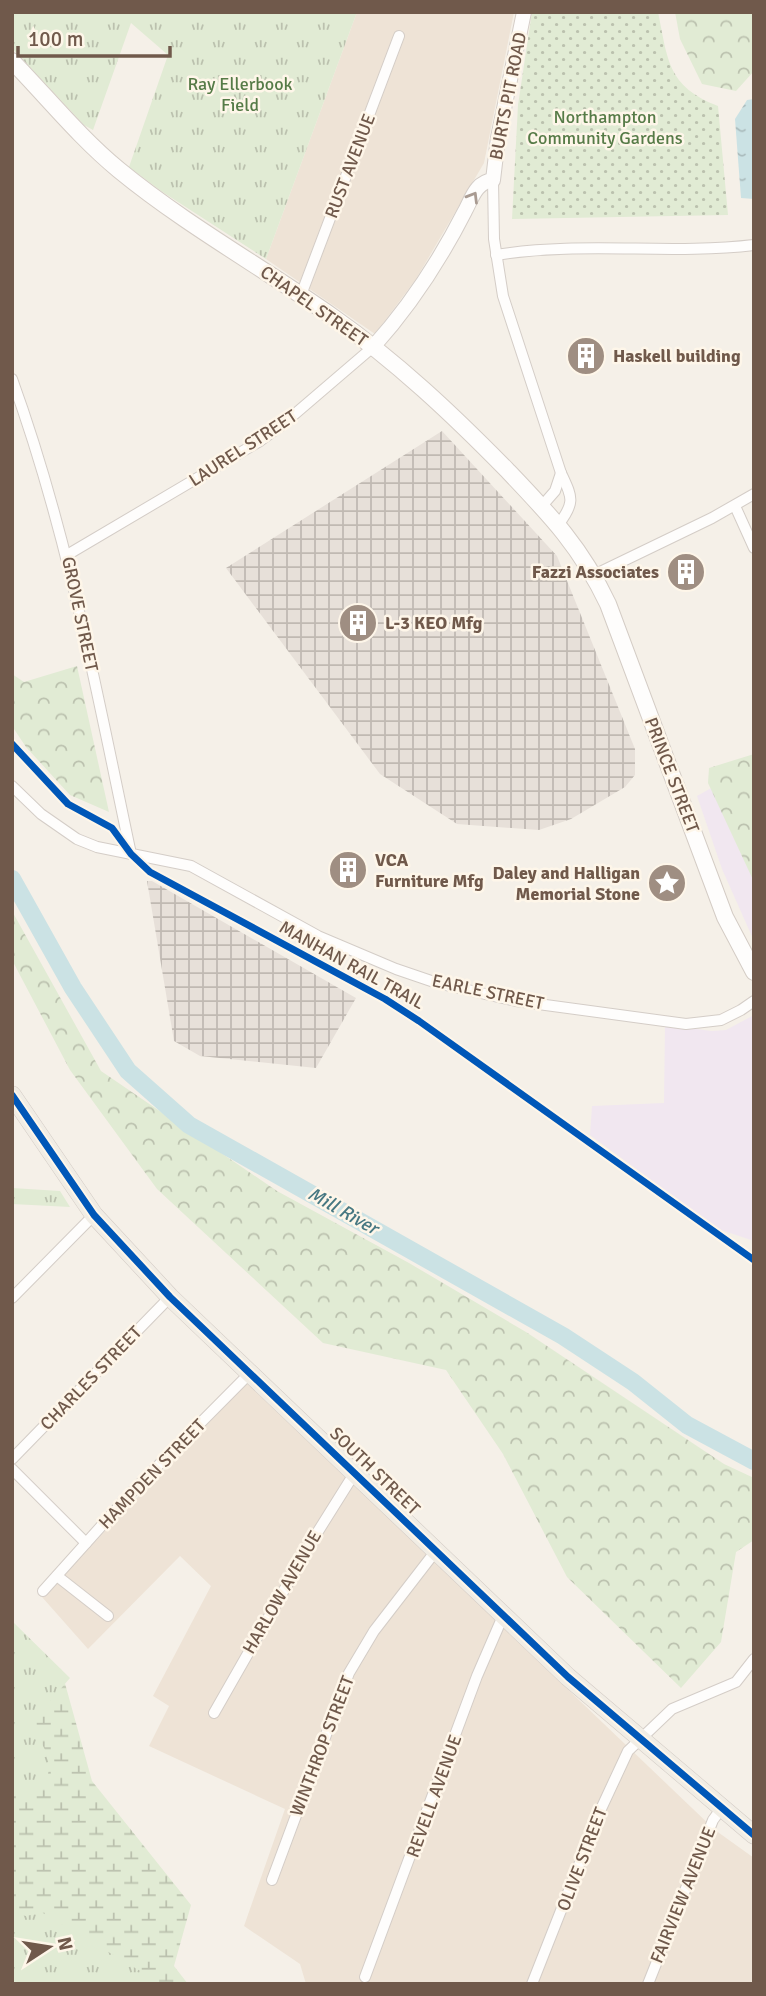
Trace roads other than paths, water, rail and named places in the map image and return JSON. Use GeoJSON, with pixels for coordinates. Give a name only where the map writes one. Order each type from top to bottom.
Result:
{"type":"FeatureCollection","features":[{"type":"Feature","properties":{"kind":"main road","name":"CHAPEL STREET"},"geometry":{"type":"LineString","coordinates":[[12,61],[119,170],[373,347],[445,407],[573,541],[594,575]]}},
{"type":"Feature","properties":{"kind":"main road","name":"PRINCE STREET"},"geometry":{"type":"LineString","coordinates":[[594,575],[608,604],[725,916],[754,972]]}},
{"type":"Feature","properties":{"kind":"main road","name":"SOUTH STREET"},"geometry":{"type":"LineString","coordinates":[[12,1095],[94,1215],[170,1297],[568,1677],[754,1835]]}},
{"type":"Feature","properties":{"kind":"street","name":"BURTS PIT ROAD"},"geometry":{"type":"LineString","coordinates":[[493,180],[498,138],[524,12]]}},
{"type":"Feature","properties":{"kind":"street","name":"RUST AVENUE"},"geometry":{"type":"LineString","coordinates":[[301,295],[399,36]]}},
{"type":"Feature","properties":{"kind":"street","name":"LAUREL STREET"},"geometry":{"type":"LineString","coordinates":[[67,555],[260,441],[373,347],[417,293],[474,192],[483,183],[493,180]]}},
{"type":"Feature","properties":{"kind":"street"},"geometry":{"type":"LineString","coordinates":[[493,180],[496,255],[501,286],[511,323],[571,495],[571,507],[558,525]]}},
{"type":"Feature","properties":{"kind":"street"},"geometry":{"type":"LineString","coordinates":[[496,255],[559,247],[689,248],[754,245]]}},
{"type":"Feature","properties":{"kind":"street","name":"GROVE STREET"},"geometry":{"type":"LineString","coordinates":[[12,379],[41,464],[67,555],[131,854]]}},
{"type":"Feature","properties":{"kind":"street"},"geometry":{"type":"LineString","coordinates":[[541,507],[555,491],[561,472]]}},
{"type":"Feature","properties":{"kind":"street"},"geometry":{"type":"LineString","coordinates":[[594,575],[735,506],[754,494]]}},
{"type":"Feature","properties":{"kind":"street"},"geometry":{"type":"LineString","coordinates":[[735,506],[754,548]]}},
{"type":"Feature","properties":{"kind":"street","name":"EARLE STREET"},"geometry":{"type":"LineString","coordinates":[[12,786],[41,814],[77,839],[97,847],[191,866],[318,936],[406,973],[473,992],[550,1006],[686,1024],[721,1020],[754,1001]]}},
{"type":"Feature","properties":{"kind":"street"},"geometry":{"type":"LineString","coordinates":[[12,1298],[94,1215]]}},
{"type":"Feature","properties":{"kind":"street","name":"CHARLES STREET"},"geometry":{"type":"LineString","coordinates":[[12,1459],[170,1297]]}},
{"type":"Feature","properties":{"kind":"street","name":"HAMPDEN STREET"},"geometry":{"type":"LineString","coordinates":[[43,1591],[138,1486],[249,1374]]}},
{"type":"Feature","properties":{"kind":"street"},"geometry":{"type":"LineString","coordinates":[[12,1469],[86,1543]]}},
{"type":"Feature","properties":{"kind":"street","name":"HARLOW AVENUE"},"geometry":{"type":"LineString","coordinates":[[214,1713],[312,1541],[354,1474]]}},
{"type":"Feature","properties":{"kind":"street","name":"WINTHROP STREET"},"geometry":{"type":"LineString","coordinates":[[272,1881],[349,1673],[374,1631],[435,1552]]}},
{"type":"Feature","properties":{"kind":"street"},"geometry":{"type":"LineString","coordinates":[[57,1576],[108,1616]]}},
{"type":"Feature","properties":{"kind":"street","name":"REVELL AVENUE"},"geometry":{"type":"LineString","coordinates":[[365,1977],[477,1676],[503,1616]]}},
{"type":"Feature","properties":{"kind":"street","name":"OLIVE STREET"},"geometry":{"type":"LineString","coordinates":[[533,1984],[612,1781],[628,1751],[672,1709],[736,1682],[754,1660]]}},
{"type":"Feature","properties":{"kind":"street","name":"FAIRVIEW AVENUE"},"geometry":{"type":"LineString","coordinates":[[648,1984],[713,1820],[721,1809]]}},
{"type":"Feature","properties":{"kind":"water"},"geometry":{"type":"Polygon","coordinates":[[[754,99],[754,199],[741,198],[735,119],[747,100],[754,99]]]}},
{"type":"Feature","properties":{"kind":"waterway","name":"Mill River"},"geometry":{"type":"LineString","coordinates":[[12,879],[73,988],[128,1071],[189,1125],[563,1336],[633,1382],[687,1425],[754,1461]]}},
{"type":"Feature","properties":{"kind":"place","name":"Haskell building"},"geometry":{"type":"Point","coordinates":[586,356]}},
{"type":"Feature","properties":{"kind":"place","name":"Fazzi Associates"},"geometry":{"type":"Point","coordinates":[686,572]}},
{"type":"Feature","properties":{"kind":"place","name":"L-3 KEO Mfg"},"geometry":{"type":"Point","coordinates":[358,623]}},
{"type":"Feature","properties":{"kind":"place","name":"VCA Furniture Mfg"},"geometry":{"type":"Point","coordinates":[348,870]}},
{"type":"Feature","properties":{"kind":"place","name":"Daley and Halligan Memorial Stone"},"geometry":{"type":"Point","coordinates":[667,883]}},
{"type":"Feature","properties":{"kind":"park label","name":"Ray Ellerbook Field"},"geometry":{"type":"Point","coordinates":[240,94]}},
{"type":"Feature","properties":{"kind":"park label","name":"Northampton Community Gardens"},"geometry":{"type":"Point","coordinates":[605,127]}}]}
